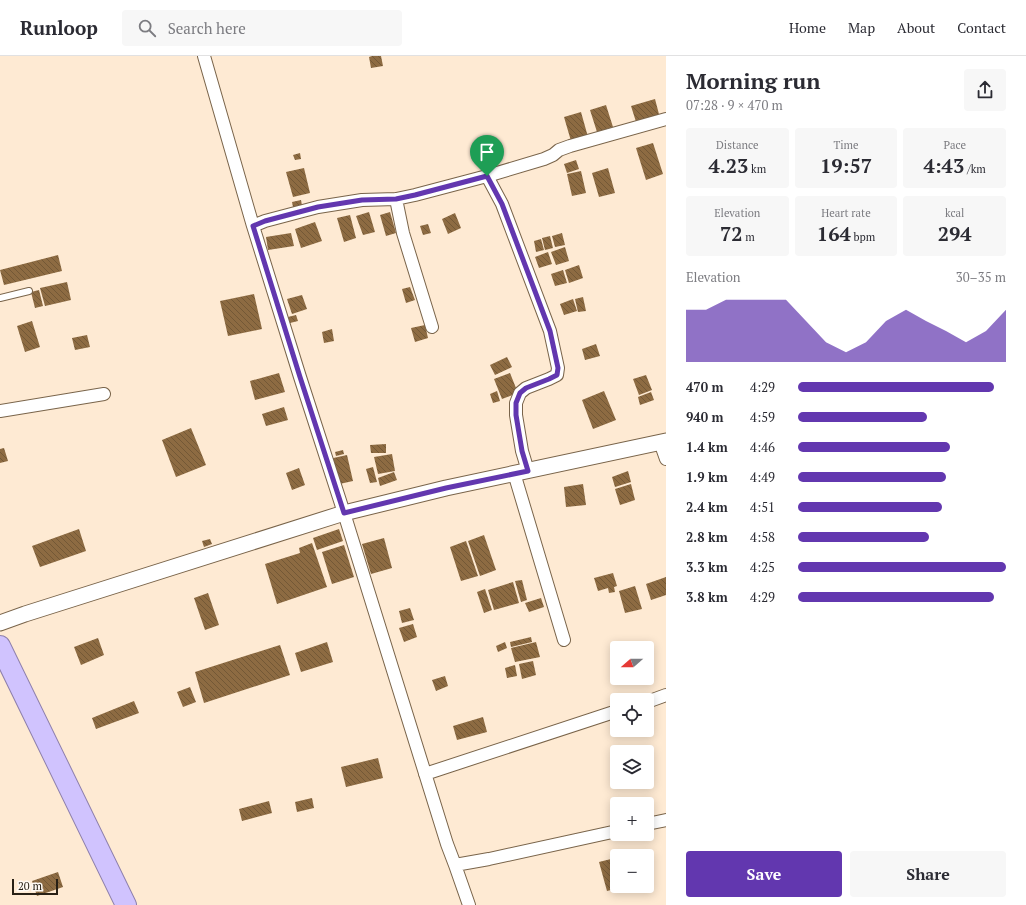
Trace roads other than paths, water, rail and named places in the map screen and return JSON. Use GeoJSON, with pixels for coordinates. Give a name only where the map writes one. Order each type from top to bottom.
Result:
{"type":"FeatureCollection","features":[{"type":"Feature","properties":{"kind":"highway"},"geometry":{"type":"LineString","coordinates":[[0,646],[126,905]]}},
{"type":"Feature","properties":{"kind":"street"},"geometry":{"type":"LineString","coordinates":[[204,56],[253,226],[447,844],[468,905]]}},
{"type":"Feature","properties":{"kind":"street"},"geometry":{"type":"LineString","coordinates":[[253,226],[265,221],[318,207],[362,200],[396,199],[415,195],[544,159],[553,155],[559,150],[570,146],[666,119]]}},
{"type":"Feature","properties":{"kind":"street"},"geometry":{"type":"LineString","coordinates":[[487,176],[502,204],[540,303],[550,331],[558,368],[557,375],[526,388],[520,393],[516,403],[516,415],[522,451],[521,472],[564,640]]}},
{"type":"Feature","properties":{"kind":"street"},"geometry":{"type":"LineString","coordinates":[[396,199],[404,233],[432,327]]}},
{"type":"Feature","properties":{"kind":"street"},"geometry":{"type":"LineString","coordinates":[[0,411],[104,394]]}},
{"type":"Feature","properties":{"kind":"street"},"geometry":{"type":"LineString","coordinates":[[0,623],[344,513],[446,488],[663,441],[666,459]]}},
{"type":"Feature","properties":{"kind":"street"},"geometry":{"type":"LineString","coordinates":[[654,699],[666,695]]}},
{"type":"Feature","properties":{"kind":"street"},"geometry":{"type":"LineString","coordinates":[[425,774],[610,713]]}},
{"type":"Feature","properties":{"kind":"street"},"geometry":{"type":"LineString","coordinates":[[654,823],[666,820]]}},
{"type":"Feature","properties":{"kind":"street"},"geometry":{"type":"LineString","coordinates":[[455,865],[610,833]]}},
{"type":"Feature","properties":{"kind":"lane"},"geometry":{"type":"LineString","coordinates":[[0,298],[29,291]]}}]}
